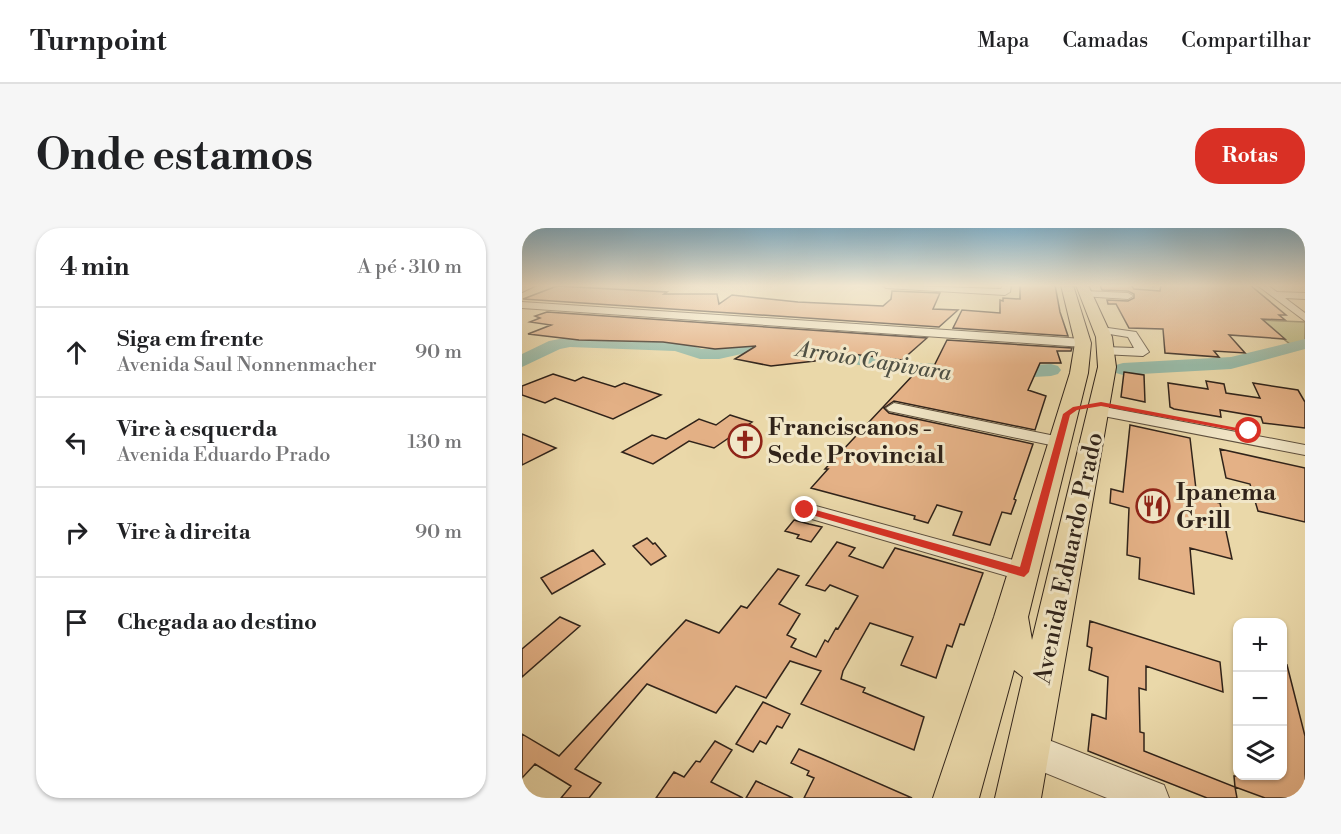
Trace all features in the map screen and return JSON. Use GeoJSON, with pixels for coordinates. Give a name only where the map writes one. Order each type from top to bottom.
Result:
{"type":"FeatureCollection","features":[{"type":"Feature","properties":{"kind":"main road","name":"Avenida Eduardo Prado"},"geometry":{"type":"LineString","coordinates":[[1018,798],[1107,367],[1086,312]]}},
{"type":"Feature","properties":{"kind":"main road","name":"Avenida Eduardo Prado"},"geometry":{"type":"LineString","coordinates":[[956,798],[1011,617],[1079,373],[1096,341]]}},
{"type":"Feature","properties":{"kind":"main road"},"geometry":{"type":"LineString","coordinates":[[1067,414],[1082,406],[1100,408]]}},
{"type":"Feature","properties":{"kind":"main road"},"geometry":{"type":"LineString","coordinates":[[1011,617],[1012,642],[1016,650],[1043,670]]}},
{"type":"Feature","properties":{"kind":"street"},"geometry":{"type":"LineString","coordinates":[[640,312],[1096,341]]}},
{"type":"Feature","properties":{"kind":"street"},"geometry":{"type":"LineString","coordinates":[[894,408],[1060,442]]}},
{"type":"Feature","properties":{"kind":"street"},"geometry":{"type":"LineString","coordinates":[[1100,408],[1213,428],[1305,450]]}},
{"type":"Feature","properties":{"kind":"street"},"geometry":{"type":"LineString","coordinates":[[1251,436],[1305,441]]}},
{"type":"Feature","properties":{"kind":"street"},"geometry":{"type":"LineString","coordinates":[[805,510],[1024,572]]}},
{"type":"Feature","properties":{"kind":"street"},"geometry":{"type":"LineString","coordinates":[[1028,748],[1151,798]]}},
{"type":"Feature","properties":{"kind":"green space"},"geometry":{"type":"Polygon","coordinates":[[[1259,320],[1305,322],[1305,344],[1290,344],[1259,320]]]}},
{"type":"Feature","properties":{"kind":"building"},"geometry":{"type":"Polygon","coordinates":[[[547,312],[927,338],[902,360],[835,352],[827,358],[821,357],[815,361],[771,366],[735,359],[756,346],[715,349],[663,342],[579,340],[528,334],[551,325],[530,322],[540,318],[535,316],[547,312]]]}},
{"type":"Feature","properties":{"kind":"building"},"geometry":{"type":"Polygon","coordinates":[[[710,312],[956,312],[939,327],[710,312]]]}},
{"type":"Feature","properties":{"kind":"building"},"geometry":{"type":"Polygon","coordinates":[[[961,312],[1060,312],[1068,336],[953,328],[961,312]]]}},
{"type":"Feature","properties":{"kind":"building"},"geometry":{"type":"Polygon","coordinates":[[[1120,312],[1282,312],[1286,315],[1279,315],[1285,320],[1262,319],[1285,339],[1229,335],[1245,353],[1214,351],[1219,357],[1165,353],[1163,329],[1129,328],[1120,312]]]}},
{"type":"Feature","properties":{"kind":"building"},"geometry":{"type":"Polygon","coordinates":[[[947,340],[1072,348],[1071,351],[1057,351],[1061,363],[1040,363],[1028,390],[1046,396],[1035,430],[894,401],[884,408],[889,413],[1033,444],[1011,514],[1002,512],[990,545],[953,535],[962,512],[937,505],[928,523],[914,519],[915,516],[811,488],[828,469],[825,469],[914,374],[929,376],[947,340]]]}},
{"type":"Feature","properties":{"kind":"building"},"geometry":{"type":"Polygon","coordinates":[[[1124,372],[1144,375],[1145,402],[1121,397],[1124,372]]]}},
{"type":"Feature","properties":{"kind":"building"},"geometry":{"type":"Polygon","coordinates":[[[553,374],[575,381],[583,377],[615,387],[624,383],[661,395],[613,419],[555,398],[545,403],[522,395],[522,386],[553,374]]]}},
{"type":"Feature","properties":{"kind":"building"},"geometry":{"type":"Polygon","coordinates":[[[1206,381],[1224,384],[1226,393],[1260,398],[1253,383],[1298,390],[1305,402],[1305,428],[1263,423],[1261,417],[1220,410],[1221,417],[1170,407],[1168,383],[1208,389],[1206,381]]]}},
{"type":"Feature","properties":{"kind":"building"},"geometry":{"type":"Polygon","coordinates":[[[730,415],[752,422],[714,448],[689,441],[653,464],[622,452],[652,435],[666,439],[699,419],[716,425],[730,415]]]}},
{"type":"Feature","properties":{"kind":"building"},"geometry":{"type":"Polygon","coordinates":[[[1130,425],[1190,438],[1197,498],[1220,503],[1232,559],[1190,548],[1194,594],[1139,579],[1140,558],[1127,555],[1129,508],[1110,503],[1111,489],[1123,492],[1130,425]]]}},
{"type":"Feature","properties":{"kind":"building"},"geometry":{"type":"Polygon","coordinates":[[[522,434],[556,448],[522,465],[522,434]]]}},
{"type":"Feature","properties":{"kind":"building"},"geometry":{"type":"Polygon","coordinates":[[[1220,449],[1305,468],[1305,522],[1258,511],[1250,484],[1226,478],[1220,449]]]}},
{"type":"Feature","properties":{"kind":"building"},"geometry":{"type":"Polygon","coordinates":[[[794,520],[822,527],[811,542],[785,531],[794,520]]]}},
{"type":"Feature","properties":{"kind":"building"},"geometry":{"type":"Polygon","coordinates":[[[647,538],[653,544],[655,543],[666,556],[651,565],[633,546],[647,538]]]}},
{"type":"Feature","properties":{"kind":"building"},"geometry":{"type":"Polygon","coordinates":[[[837,542],[855,548],[849,556],[883,568],[895,548],[983,573],[964,625],[960,624],[952,647],[947,645],[936,678],[901,665],[913,637],[870,623],[843,671],[841,679],[865,688],[863,692],[924,717],[914,750],[801,704],[821,671],[790,661],[766,698],[736,686],[716,713],[647,684],[575,769],[601,783],[589,798],[561,798],[571,786],[535,764],[522,778],[522,734],[559,756],[686,620],[719,633],[741,606],[747,608],[778,569],[799,576],[779,604],[800,614],[787,635],[796,639],[791,647],[816,657],[825,640],[828,642],[836,628],[838,629],[858,596],[830,585],[825,591],[806,585],[837,542]]]}},
{"type":"Feature","properties":{"kind":"building"},"geometry":{"type":"Polygon","coordinates":[[[593,550],[605,564],[552,594],[541,578],[593,550]]]}},
{"type":"Feature","properties":{"kind":"building"},"geometry":{"type":"Polygon","coordinates":[[[560,617],[580,626],[522,677],[522,649],[560,617]]]}},
{"type":"Feature","properties":{"kind":"building"},"geometry":{"type":"Polygon","coordinates":[[[1090,621],[1220,662],[1223,692],[1146,666],[1146,690],[1139,688],[1140,732],[1144,733],[1144,751],[1235,787],[1237,798],[1207,798],[1088,751],[1092,714],[1106,719],[1108,677],[1089,670],[1092,648],[1087,646],[1090,621]]]}},
{"type":"Feature","properties":{"kind":"building"},"geometry":{"type":"Polygon","coordinates":[[[1287,665],[1305,736],[1305,798],[1265,798],[1235,787],[1234,780],[1287,780],[1287,665]]]}},
{"type":"Feature","properties":{"kind":"building"},"geometry":{"type":"Polygon","coordinates":[[[763,702],[790,714],[782,728],[777,726],[766,744],[760,741],[753,752],[736,744],[763,702]]]}},
{"type":"Feature","properties":{"kind":"building"},"geometry":{"type":"Polygon","coordinates":[[[715,741],[732,750],[711,782],[743,798],[656,798],[674,772],[684,777],[696,761],[700,762],[715,741]]]}},
{"type":"Feature","properties":{"kind":"building"},"geometry":{"type":"Polygon","coordinates":[[[799,749],[912,798],[804,798],[814,778],[807,775],[809,771],[791,763],[799,749]]]}},
{"type":"Feature","properties":{"kind":"building"},"geometry":{"type":"Polygon","coordinates":[[[756,781],[793,798],[746,798],[756,781]]]}},
{"type":"Feature","properties":{"kind":"waterway","name":"Arroio Capivara"},"geometry":{"type":"LineString","coordinates":[[522,361],[555,345],[570,342],[677,346],[700,354],[719,354],[746,348],[792,346],[907,369],[948,370],[978,374],[1051,370]]}},
{"type":"Feature","properties":{"kind":"waterway","name":"Arroio Capivara"},"geometry":{"type":"LineString","coordinates":[[1123,369],[1231,363],[1305,344]]}},
{"type":"Feature","properties":{"kind":"place","name":"Franciscanos - Sede Provincial"},"geometry":{"type":"Point","coordinates":[745,441]}},
{"type":"Feature","properties":{"kind":"place","name":"Ipanema Grill"},"geometry":{"type":"Point","coordinates":[1153,506]}},
{"type":"Feature","properties":{"kind":"route"},"geometry":{"type":"LineString","coordinates":[[805,510],[1024,572],[1067,414],[1075,408],[1101,404],[1249,431]]}}]}
